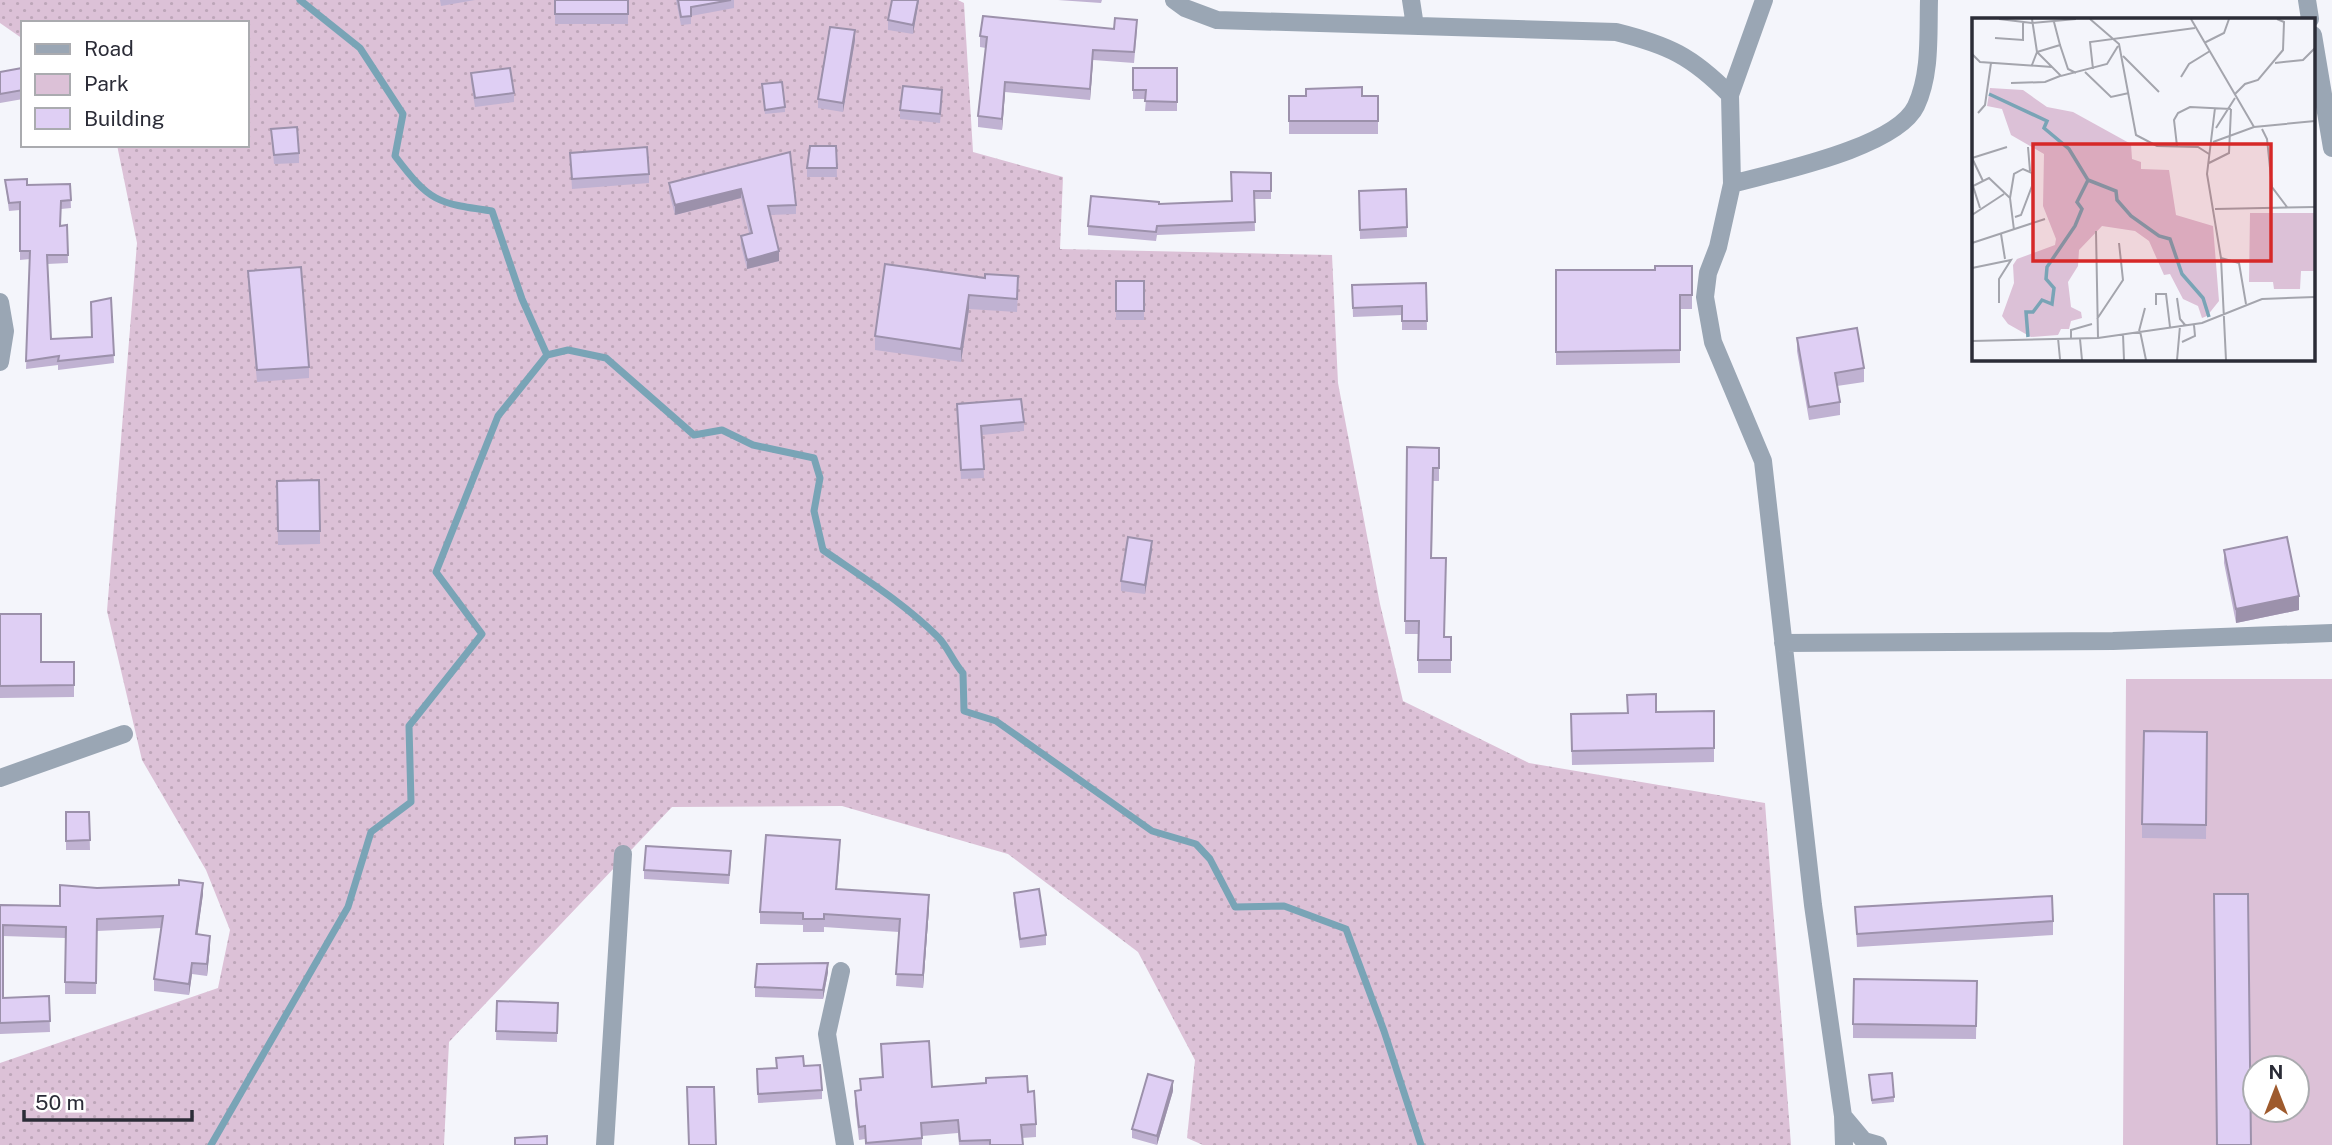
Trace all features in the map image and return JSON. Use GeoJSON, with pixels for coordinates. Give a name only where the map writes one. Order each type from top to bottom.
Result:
{"type":"FeatureCollection","features":[{"type":"Feature","properties":{"kind":"street"},"geometry":{"type":"LineString","coordinates":[[1174,0],[1185,8],[1217,20],[1616,32],[1662,43],[1705,70],[1730,95]]}},
{"type":"Feature","properties":{"kind":"street"},"geometry":{"type":"LineString","coordinates":[[1411,0],[1415,26]]}},
{"type":"Feature","properties":{"kind":"street"},"geometry":{"type":"LineString","coordinates":[[1763,0],[1730,95],[1732,184],[1718,247],[1708,273],[1705,297],[1713,342],[1762,461],[1813,905],[1843,1115],[1844,1145]]}},
{"type":"Feature","properties":{"kind":"street"},"geometry":{"type":"LineString","coordinates":[[1732,184],[1846,153],[1894,128],[1914,110],[1927,65],[1929,0]]}},
{"type":"Feature","properties":{"kind":"street"},"geometry":{"type":"LineString","coordinates":[[2307,0],[2310,18]]}},
{"type":"Feature","properties":{"kind":"street"},"geometry":{"type":"LineString","coordinates":[[2314,41],[2332,148]]}},
{"type":"Feature","properties":{"kind":"street"},"geometry":{"type":"LineString","coordinates":[[0,302],[5,331],[0,362]]}},
{"type":"Feature","properties":{"kind":"street"},"geometry":{"type":"LineString","coordinates":[[1783,643],[2113,642],[2332,633]]}},
{"type":"Feature","properties":{"kind":"street"},"geometry":{"type":"LineString","coordinates":[[0,778],[124,734]]}},
{"type":"Feature","properties":{"kind":"street"},"geometry":{"type":"LineString","coordinates":[[605,1145],[623,854]]}},
{"type":"Feature","properties":{"kind":"street"},"geometry":{"type":"LineString","coordinates":[[841,971],[827,1034],[845,1145]]}},
{"type":"Feature","properties":{"kind":"street"},"geometry":{"type":"LineString","coordinates":[[1843,1115],[1864,1141],[1878,1145]]}},
{"type":"Feature","properties":{"kind":"green space"},"geometry":{"type":"Polygon","coordinates":[[[0,0],[958,0],[964,3],[973,152],[1063,177],[1060,249],[1332,255],[1338,383],[1380,604],[1403,701],[1529,763],[1765,803],[1791,1145],[1203,1145],[1187,1138],[1195,1060],[1138,952],[1008,854],[842,806],[672,807],[449,1042],[444,1145],[0,1145],[0,1063],[218,988],[230,930],[206,870],[142,760],[107,611],[137,243],[117,147],[248,147],[248,21],[21,21],[21,38],[0,23],[0,0]]]}},
{"type":"Feature","properties":{"kind":"green space"},"geometry":{"type":"Polygon","coordinates":[[[2126,679],[2332,679],[2332,1145],[2123,1145],[2126,679]]]}},
{"type":"Feature","properties":{"kind":"building"},"geometry":{"type":"Polygon","coordinates":[[[555,0],[628,0],[628,14],[555,14],[555,0]]]}},
{"type":"Feature","properties":{"kind":"building"},"geometry":{"type":"Polygon","coordinates":[[[678,0],[731,0],[691,7],[691,16],[681,17],[678,0]]]}},
{"type":"Feature","properties":{"kind":"building"},"geometry":{"type":"Polygon","coordinates":[[[892,0],[918,0],[913,25],[888,20],[892,0]]]}},
{"type":"Feature","properties":{"kind":"building"},"geometry":{"type":"Polygon","coordinates":[[[983,16],[1114,29],[1115,18],[1137,20],[1134,52],[1093,50],[1090,89],[1005,82],[1002,119],[978,116],[987,37],[980,36],[983,16]]]}},
{"type":"Feature","properties":{"kind":"building"},"geometry":{"type":"Polygon","coordinates":[[[830,27],[855,30],[843,103],[818,99],[830,27]]]}},
{"type":"Feature","properties":{"kind":"building"},"geometry":{"type":"Polygon","coordinates":[[[21,68],[21,90],[0,94],[0,72],[21,68]]]}},
{"type":"Feature","properties":{"kind":"building"},"geometry":{"type":"Polygon","coordinates":[[[510,68],[514,93],[475,98],[471,73],[510,68]]]}},
{"type":"Feature","properties":{"kind":"building"},"geometry":{"type":"Polygon","coordinates":[[[1133,68],[1177,68],[1177,102],[1145,101],[1146,90],[1133,90],[1133,68]]]}},
{"type":"Feature","properties":{"kind":"building"},"geometry":{"type":"Polygon","coordinates":[[[782,82],[785,107],[765,110],[762,84],[782,82]]]}},
{"type":"Feature","properties":{"kind":"building"},"geometry":{"type":"Polygon","coordinates":[[[903,86],[942,90],[940,114],[900,110],[903,86]]]}},
{"type":"Feature","properties":{"kind":"building"},"geometry":{"type":"Polygon","coordinates":[[[1362,87],[1362,96],[1378,96],[1378,121],[1289,121],[1289,96],[1306,96],[1306,89],[1362,87]]]}},
{"type":"Feature","properties":{"kind":"building"},"geometry":{"type":"Polygon","coordinates":[[[297,127],[299,153],[274,155],[271,129],[297,127]]]}},
{"type":"Feature","properties":{"kind":"building"},"geometry":{"type":"Polygon","coordinates":[[[810,146],[836,146],[837,168],[807,168],[810,146]]]}},
{"type":"Feature","properties":{"kind":"building"},"geometry":{"type":"Polygon","coordinates":[[[647,147],[649,174],[572,179],[570,153],[647,147]]]}},
{"type":"Feature","properties":{"kind":"building"},"geometry":{"type":"Polygon","coordinates":[[[790,152],[796,205],[768,206],[779,251],[747,260],[741,236],[752,233],[741,189],[675,205],[669,183],[790,152]]]}},
{"type":"Feature","properties":{"kind":"building"},"geometry":{"type":"Polygon","coordinates":[[[1231,172],[1271,173],[1271,191],[1254,191],[1255,222],[1157,226],[1156,232],[1088,226],[1091,196],[1159,204],[1232,201],[1231,172]]]}},
{"type":"Feature","properties":{"kind":"building"},"geometry":{"type":"Polygon","coordinates":[[[27,179],[27,185],[70,184],[71,200],[61,201],[60,226],[67,225],[68,255],[47,255],[51,339],[92,337],[91,302],[111,298],[114,355],[58,361],[59,356],[26,361],[30,251],[20,251],[20,202],[9,203],[5,180],[27,179]]]}},
{"type":"Feature","properties":{"kind":"building"},"geometry":{"type":"Polygon","coordinates":[[[1406,189],[1407,227],[1360,230],[1359,191],[1406,189]]]}},
{"type":"Feature","properties":{"kind":"building"},"geometry":{"type":"Polygon","coordinates":[[[885,264],[985,278],[985,274],[1018,276],[1017,299],[969,295],[961,349],[875,336],[885,264]]]}},
{"type":"Feature","properties":{"kind":"building"},"geometry":{"type":"Polygon","coordinates":[[[1655,266],[1692,266],[1692,295],[1680,295],[1680,350],[1556,352],[1556,270],[1655,270],[1655,266]]]}},
{"type":"Feature","properties":{"kind":"building"},"geometry":{"type":"Polygon","coordinates":[[[301,267],[309,367],[257,370],[248,271],[301,267]]]}},
{"type":"Feature","properties":{"kind":"building"},"geometry":{"type":"Polygon","coordinates":[[[1116,281],[1144,281],[1144,311],[1116,311],[1116,281]]]}},
{"type":"Feature","properties":{"kind":"building"},"geometry":{"type":"Polygon","coordinates":[[[1426,283],[1427,321],[1402,321],[1402,306],[1353,308],[1352,285],[1426,283]]]}},
{"type":"Feature","properties":{"kind":"building"},"geometry":{"type":"Polygon","coordinates":[[[1857,328],[1864,368],[1835,373],[1840,402],[1809,407],[1797,338],[1857,328]]]}},
{"type":"Feature","properties":{"kind":"building"},"geometry":{"type":"Polygon","coordinates":[[[1021,399],[1024,422],[981,426],[984,469],[961,470],[957,404],[1021,399]]]}},
{"type":"Feature","properties":{"kind":"building"},"geometry":{"type":"Polygon","coordinates":[[[1407,447],[1439,448],[1439,468],[1433,468],[1431,558],[1446,558],[1444,637],[1451,637],[1451,660],[1418,660],[1419,621],[1405,621],[1407,447]]]}},
{"type":"Feature","properties":{"kind":"building"},"geometry":{"type":"Polygon","coordinates":[[[319,480],[320,531],[278,531],[277,481],[319,480]]]}},
{"type":"Feature","properties":{"kind":"building"},"geometry":{"type":"Polygon","coordinates":[[[1128,537],[1152,541],[1145,585],[1121,581],[1128,537]]]}},
{"type":"Feature","properties":{"kind":"building"},"geometry":{"type":"Polygon","coordinates":[[[2287,537],[2299,596],[2236,609],[2224,550],[2287,537]]]}},
{"type":"Feature","properties":{"kind":"building"},"geometry":{"type":"Polygon","coordinates":[[[0,614],[41,614],[41,662],[74,662],[74,685],[0,686],[0,614]]]}},
{"type":"Feature","properties":{"kind":"building"},"geometry":{"type":"Polygon","coordinates":[[[1656,694],[1656,712],[1714,711],[1714,748],[1572,751],[1571,714],[1628,713],[1627,695],[1656,694]]]}},
{"type":"Feature","properties":{"kind":"building"},"geometry":{"type":"Polygon","coordinates":[[[2144,731],[2207,732],[2206,825],[2142,824],[2144,731]]]}},
{"type":"Feature","properties":{"kind":"building"},"geometry":{"type":"Polygon","coordinates":[[[66,812],[89,812],[90,840],[66,841],[66,812]]]}},
{"type":"Feature","properties":{"kind":"building"},"geometry":{"type":"Polygon","coordinates":[[[766,835],[840,840],[836,889],[929,895],[923,975],[896,974],[900,919],[824,914],[824,919],[803,919],[803,913],[760,912],[766,835]]]}},
{"type":"Feature","properties":{"kind":"building"},"geometry":{"type":"Polygon","coordinates":[[[646,846],[731,851],[729,875],[644,870],[646,846]]]}},
{"type":"Feature","properties":{"kind":"building"},"geometry":{"type":"Polygon","coordinates":[[[179,880],[203,883],[196,934],[210,936],[207,964],[192,963],[189,984],[154,979],[163,916],[97,919],[96,983],[65,982],[66,927],[3,925],[3,998],[49,996],[50,1021],[0,1023],[0,905],[60,906],[60,885],[97,888],[179,885],[179,880]]]}},
{"type":"Feature","properties":{"kind":"building"},"geometry":{"type":"Polygon","coordinates":[[[1039,889],[1046,935],[1020,939],[1014,893],[1039,889]]]}},
{"type":"Feature","properties":{"kind":"building"},"geometry":{"type":"Polygon","coordinates":[[[2214,894],[2248,894],[2250,1054],[2241,1054],[2241,1124],[2251,1124],[2251,1145],[2217,1145],[2214,894]]]}},
{"type":"Feature","properties":{"kind":"building"},"geometry":{"type":"Polygon","coordinates":[[[2052,896],[2053,921],[1857,934],[1855,907],[2052,896]]]}},
{"type":"Feature","properties":{"kind":"building"},"geometry":{"type":"Polygon","coordinates":[[[828,963],[823,990],[755,987],[757,964],[828,963]]]}},
{"type":"Feature","properties":{"kind":"building"},"geometry":{"type":"Polygon","coordinates":[[[1854,979],[1977,981],[1976,1026],[1853,1024],[1854,979]]]}},
{"type":"Feature","properties":{"kind":"building"},"geometry":{"type":"Polygon","coordinates":[[[497,1001],[558,1003],[557,1033],[496,1031],[497,1001]]]}},
{"type":"Feature","properties":{"kind":"building"},"geometry":{"type":"Polygon","coordinates":[[[929,1041],[932,1087],[986,1083],[986,1078],[1027,1076],[1028,1092],[1034,1091],[1036,1124],[1021,1125],[1023,1145],[990,1145],[990,1140],[960,1141],[958,1120],[921,1123],[922,1138],[866,1143],[865,1126],[859,1127],[855,1091],[861,1090],[860,1079],[883,1077],[881,1044],[929,1041]]]}},
{"type":"Feature","properties":{"kind":"building"},"geometry":{"type":"Polygon","coordinates":[[[803,1056],[804,1066],[820,1065],[822,1090],[758,1094],[757,1069],[777,1068],[776,1058],[803,1056]]]}},
{"type":"Feature","properties":{"kind":"building"},"geometry":{"type":"Polygon","coordinates":[[[1892,1073],[1894,1097],[1872,1100],[1869,1075],[1892,1073]]]}},
{"type":"Feature","properties":{"kind":"building"},"geometry":{"type":"Polygon","coordinates":[[[1148,1074],[1173,1081],[1157,1136],[1132,1129],[1148,1074]]]}},
{"type":"Feature","properties":{"kind":"building"},"geometry":{"type":"Polygon","coordinates":[[[687,1087],[714,1087],[716,1145],[689,1145],[687,1087]]]}},
{"type":"Feature","properties":{"kind":"building"},"geometry":{"type":"Polygon","coordinates":[[[547,1136],[547,1145],[515,1145],[515,1138],[547,1136]]]}},
{"type":"Feature","properties":{"kind":"waterway"},"geometry":{"type":"LineString","coordinates":[[211,1145],[348,907],[371,832],[411,802],[409,726],[482,634],[436,572],[498,416],[547,355],[522,299],[492,211],[446,202],[426,192],[417,183],[395,156],[403,114],[360,48],[300,0]]}},
{"type":"Feature","properties":{"kind":"waterway"},"geometry":{"type":"LineString","coordinates":[[547,355],[568,350],[606,358],[694,435],[722,430],[753,445],[814,458],[820,478],[814,511],[823,550],[897,602],[942,641],[963,673],[964,711],[996,721],[1152,831],[1196,844],[1210,859],[1235,907],[1284,906],[1346,929],[1384,1031],[1421,1145]]}}]}
